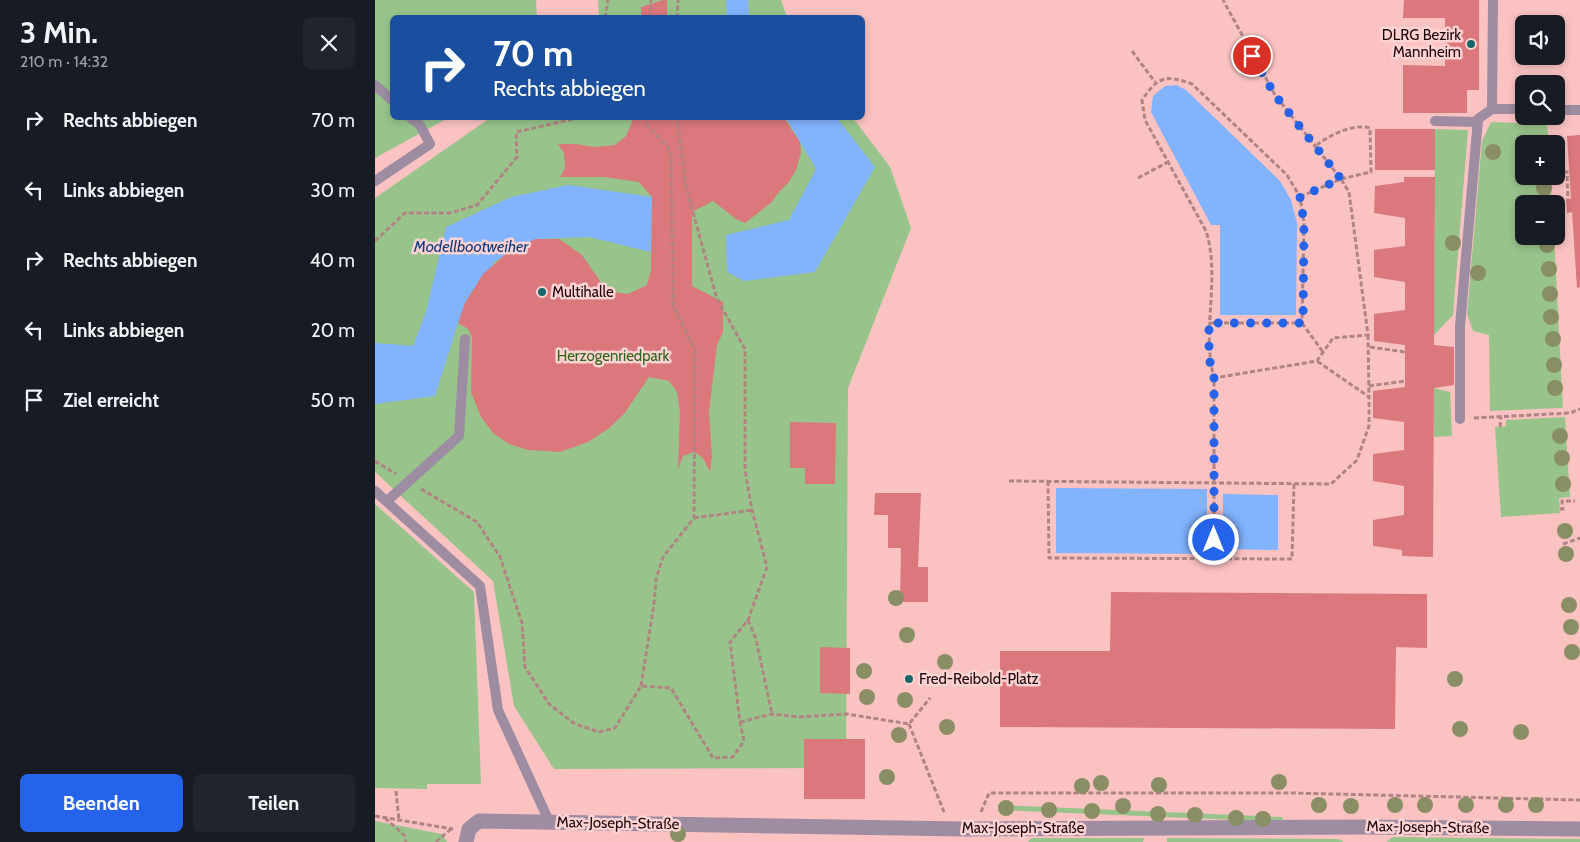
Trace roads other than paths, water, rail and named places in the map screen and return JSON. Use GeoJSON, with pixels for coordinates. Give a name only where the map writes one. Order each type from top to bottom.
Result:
{"type":"FeatureCollection","features":[{"type":"Feature","properties":{"kind":"street","name":"Max-Joseph-Straße"},"geometry":{"type":"LineString","coordinates":[[468,836],[479,821],[549,821],[974,835],[1364,826],[1580,829]]}},
{"type":"Feature","properties":{"kind":"lane"},"geometry":{"type":"LineString","coordinates":[[1492,109],[1493,0]]}},
{"type":"Feature","properties":{"kind":"lane"},"geometry":{"type":"LineString","coordinates":[[375,85],[390,98]]}},
{"type":"Feature","properties":{"kind":"lane"},"geometry":{"type":"LineString","coordinates":[[1460,419],[1460,326],[1478,119],[1492,109],[1515,109]]}},
{"type":"Feature","properties":{"kind":"lane"},"geometry":{"type":"LineString","coordinates":[[1565,110],[1580,110]]}},
{"type":"Feature","properties":{"kind":"lane"},"geometry":{"type":"LineString","coordinates":[[1449,117],[1478,122]]}},
{"type":"Feature","properties":{"kind":"lane"},"geometry":{"type":"LineString","coordinates":[[375,181],[429,144],[420,126],[413,120]]}},
{"type":"Feature","properties":{"kind":"lane"},"geometry":{"type":"LineString","coordinates":[[387,502],[459,436],[465,340]]}},
{"type":"Feature","properties":{"kind":"lane"},"geometry":{"type":"LineString","coordinates":[[375,491],[481,586],[498,710],[549,821]]}},
{"type":"Feature","properties":{"kind":"water"},"geometry":{"type":"Polygon","coordinates":[[[726,0],[748,0],[749,15],[727,15],[726,0]]]}},
{"type":"Feature","properties":{"kind":"water"},"geometry":{"type":"Polygon","coordinates":[[[1176,85],[1186,90],[1280,181],[1291,200],[1297,223],[1296,315],[1220,315],[1220,225],[1211,225],[1151,112],[1153,96],[1165,86],[1176,85]]]}},
{"type":"Feature","properties":{"kind":"water"},"geometry":{"type":"Polygon","coordinates":[[[787,120],[839,120],[875,167],[815,272],[744,281],[727,272],[726,235],[789,220],[816,169],[787,120]]]}},
{"type":"Feature","properties":{"kind":"water","name":"Modellbootweiher"},"geometry":{"type":"Polygon","coordinates":[[[568,185],[652,197],[651,252],[589,237],[535,239],[494,262],[458,323],[435,396],[375,404],[375,343],[413,346],[426,312],[446,227],[511,197],[568,185]]]}},
{"type":"Feature","properties":{"kind":"water"},"geometry":{"type":"Polygon","coordinates":[[[1056,488],[1207,489],[1207,554],[1056,553],[1056,488]]]}},
{"type":"Feature","properties":{"kind":"water"},"geometry":{"type":"Polygon","coordinates":[[[1223,494],[1278,495],[1278,550],[1223,549],[1223,494]]]}},
{"type":"Feature","properties":{"kind":"place","name":"DLRG Bezirk Mannheim"},"geometry":{"type":"Point","coordinates":[1471,44]}},
{"type":"Feature","properties":{"kind":"place","name":"Multihalle"},"geometry":{"type":"Point","coordinates":[542,292]}},
{"type":"Feature","properties":{"kind":"place","name":"Fred-Reibold-Platz"},"geometry":{"type":"Point","coordinates":[909,679]}},
{"type":"Feature","properties":{"kind":"park label","name":"Herzogenriedpark"},"geometry":{"type":"Point","coordinates":[613,356]}}]}
